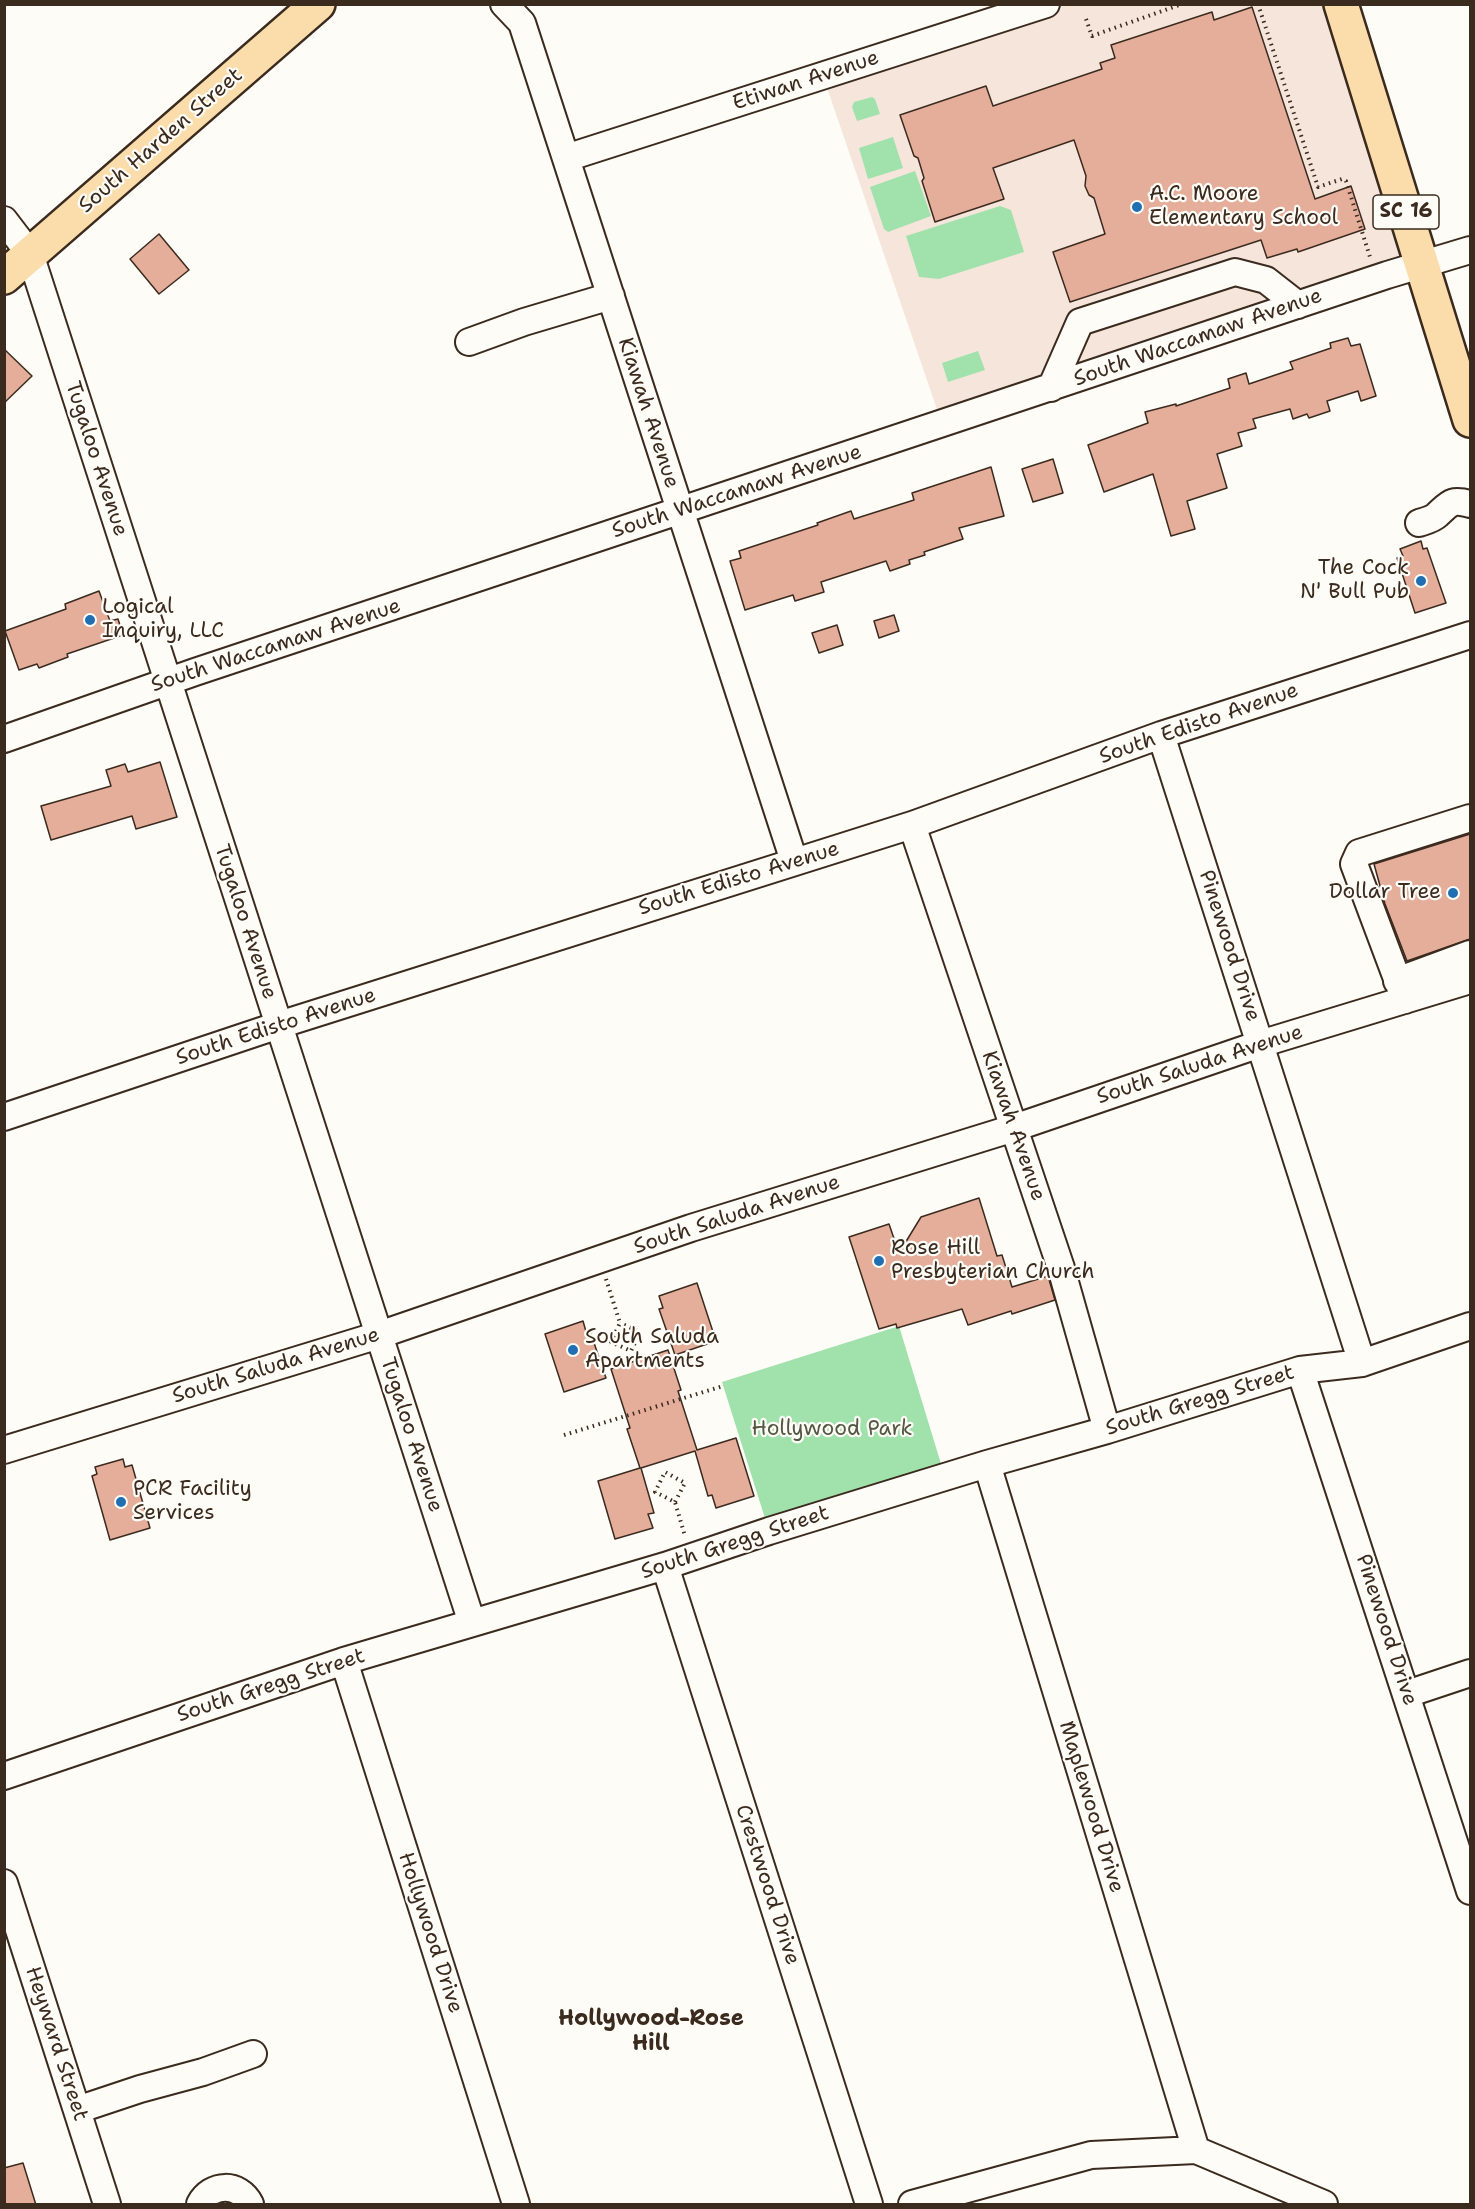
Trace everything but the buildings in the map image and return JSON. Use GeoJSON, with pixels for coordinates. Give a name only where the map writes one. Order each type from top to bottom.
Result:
{"type":"FeatureCollection","features":[{"type":"Feature","properties":{"kind":"main road","name":"South Harden Street"},"geometry":{"type":"LineString","coordinates":[[4,277],[318,4]]}},
{"type":"Feature","properties":{"kind":"main road","name":"SC 16"},"geometry":{"type":"LineString","coordinates":[[1341,4],[1470,420]]}},
{"type":"Feature","properties":{"kind":"street","name":"Kiawah Avenue"},"geometry":{"type":"LineString","coordinates":[[504,4],[522,23],[794,861]]}},
{"type":"Feature","properties":{"kind":"street","name":"Etiwan Avenue"},"geometry":{"type":"LineString","coordinates":[[566,158],[1046,4]]}},
{"type":"Feature","properties":{"kind":"street","name":"Tugaloo Avenue"},"geometry":{"type":"LineString","coordinates":[[4,220],[30,254],[472,1623]]}},
{"type":"Feature","properties":{"kind":"street","name":"South Waccamaw Avenue"},"geometry":{"type":"LineString","coordinates":[[4,739],[168,682],[1423,263],[1470,250]]}},
{"type":"Feature","properties":{"kind":"street"},"geometry":{"type":"LineString","coordinates":[[1051,388],[1080,322],[1235,272],[1266,280],[1298,305]]}},
{"type":"Feature","properties":{"kind":"street"},"geometry":{"type":"LineString","coordinates":[[469,342],[524,322],[611,296]]}},
{"type":"Feature","properties":{"kind":"street"},"geometry":{"type":"LineString","coordinates":[[1470,504],[1458,501],[1445,505],[1428,520],[1450,522],[1464,517],[1470,509]]}},
{"type":"Feature","properties":{"kind":"street","name":"South Edisto Avenue"},"geometry":{"type":"LineString","coordinates":[[4,1117],[279,1025],[912,825],[1161,735],[1470,635]]}},
{"type":"Feature","properties":{"kind":"street","name":"Pinewood Drive"},"geometry":{"type":"LineString","coordinates":[[1161,735],[1362,1363]]}},
{"type":"Feature","properties":{"kind":"street"},"geometry":{"type":"LineString","coordinates":[[1401,991],[1354,864],[1359,853],[1470,818]]}},
{"type":"Feature","properties":{"kind":"street","name":"Kiawah Avenue"},"geometry":{"type":"LineString","coordinates":[[912,825],[1060,1268],[1107,1430]]}},
{"type":"Feature","properties":{"kind":"street","name":"South Saluda Avenue"},"geometry":{"type":"LineString","coordinates":[[4,1450],[378,1335],[691,1228],[1014,1128],[1260,1044],[1464,969]]}},
{"type":"Feature","properties":{"kind":"street","name":"South Gregg Street"},"geometry":{"type":"LineString","coordinates":[[4,1776],[344,1661],[665,1566],[987,1464],[1107,1430],[1300,1370],[1362,1363],[1470,1326]]}},
{"type":"Feature","properties":{"kind":"street","name":"Pinewood Drive"},"geometry":{"type":"LineString","coordinates":[[1300,1370],[1470,1892]]}},
{"type":"Feature","properties":{"kind":"street","name":"Maplewood Drive"},"geometry":{"type":"LineString","coordinates":[[987,1464],[1196,2150]]}},
{"type":"Feature","properties":{"kind":"street","name":"Crestwood Drive"},"geometry":{"type":"LineString","coordinates":[[665,1566],[869,2205]]}},
{"type":"Feature","properties":{"kind":"street","name":"Hollywood Drive"},"geometry":{"type":"LineString","coordinates":[[344,1661],[516,2205]]}},
{"type":"Feature","properties":{"kind":"street"},"geometry":{"type":"LineString","coordinates":[[1407,1694],[1470,1673]]}},
{"type":"Feature","properties":{"kind":"street","name":"Heyward Street"},"geometry":{"type":"LineString","coordinates":[[4,1883],[107,2205]]}},
{"type":"Feature","properties":{"kind":"street"},"geometry":{"type":"LineString","coordinates":[[77,2110],[203,2072],[253,2054]]}},
{"type":"Feature","properties":{"kind":"street"},"geometry":{"type":"LineString","coordinates":[[912,2205],[1091,2155],[1196,2150],[1324,2205]]}},
{"type":"Feature","properties":{"kind":"street"},"geometry":{"type":"LineString","coordinates":[[200,2205],[213,2189],[223,2187],[240,2192],[250,2205]]}},
{"type":"Feature","properties":{"kind":"path"},"geometry":{"type":"LineString","coordinates":[[1086,19],[1092,36],[1182,4]]}},
{"type":"Feature","properties":{"kind":"path"},"geometry":{"type":"LineString","coordinates":[[1258,4],[1318,187],[1342,179],[1346,182],[1370,257]]}},
{"type":"Feature","properties":{"kind":"path"},"geometry":{"type":"LineString","coordinates":[[604,1275],[620,1323],[611,1342],[631,1351],[640,1332],[620,1323]]}},
{"type":"Feature","properties":{"kind":"path"},"geometry":{"type":"LineString","coordinates":[[564,1435],[723,1386]]}},
{"type":"Feature","properties":{"kind":"path"},"geometry":{"type":"LineString","coordinates":[[675,1502],[655,1492],[665,1472],[685,1482],[675,1502],[691,1557]]}},
{"type":"Feature","properties":{"kind":"shaded area","name":"A.C. Moore Elementary School"},"geometry":{"type":"Polygon","coordinates":[[[1046,5],[1341,5],[1423,263],[942,424],[823,76],[1046,5]]]}},
{"type":"Feature","properties":{"kind":"green space"},"geometry":{"type":"Polygon","coordinates":[[[872,97],[875,99],[880,114],[857,121],[852,107],[854,102],[872,97]]]}},
{"type":"Feature","properties":{"kind":"green space"},"geometry":{"type":"Polygon","coordinates":[[[893,137],[903,168],[868,179],[859,148],[893,137]]]}},
{"type":"Feature","properties":{"kind":"green space"},"geometry":{"type":"Polygon","coordinates":[[[915,171],[931,216],[888,232],[884,229],[870,187],[915,171]]]}},
{"type":"Feature","properties":{"kind":"green space"},"geometry":{"type":"Polygon","coordinates":[[[1000,206],[1011,210],[1024,252],[939,279],[919,277],[906,236],[1000,206]]]}},
{"type":"Feature","properties":{"kind":"green space"},"geometry":{"type":"Polygon","coordinates":[[[978,351],[985,370],[948,382],[942,363],[978,351]]]}},
{"type":"Feature","properties":{"kind":"green space","name":"Hollywood Park"},"geometry":{"type":"Polygon","coordinates":[[[899,1326],[945,1477],[769,1531],[722,1382],[899,1326]]]}},
{"type":"Feature","properties":{"kind":"place","name":"A.C. Moore Elementary School"},"geometry":{"type":"Point","coordinates":[1137,207]}},
{"type":"Feature","properties":{"kind":"place","name":"The Cock N' Bull Pub"},"geometry":{"type":"Point","coordinates":[1421,581]}},
{"type":"Feature","properties":{"kind":"place","name":"Logical Inquiry, LLC"},"geometry":{"type":"Point","coordinates":[90,620]}},
{"type":"Feature","properties":{"kind":"place","name":"Dollar Tree"},"geometry":{"type":"Point","coordinates":[1453,893]}},
{"type":"Feature","properties":{"kind":"place","name":"Rose Hill Presbyterian Church"},"geometry":{"type":"Point","coordinates":[879,1261]}},
{"type":"Feature","properties":{"kind":"place","name":"South Saluda Apartments"},"geometry":{"type":"Point","coordinates":[573,1350]}},
{"type":"Feature","properties":{"kind":"place","name":"PCR Facility Services"},"geometry":{"type":"Point","coordinates":[121,1502]}},
{"type":"Feature","properties":{"kind":"district","name":"Hollywood-Rose Hill"},"geometry":{"type":"Point","coordinates":[651,2032]}}]}
